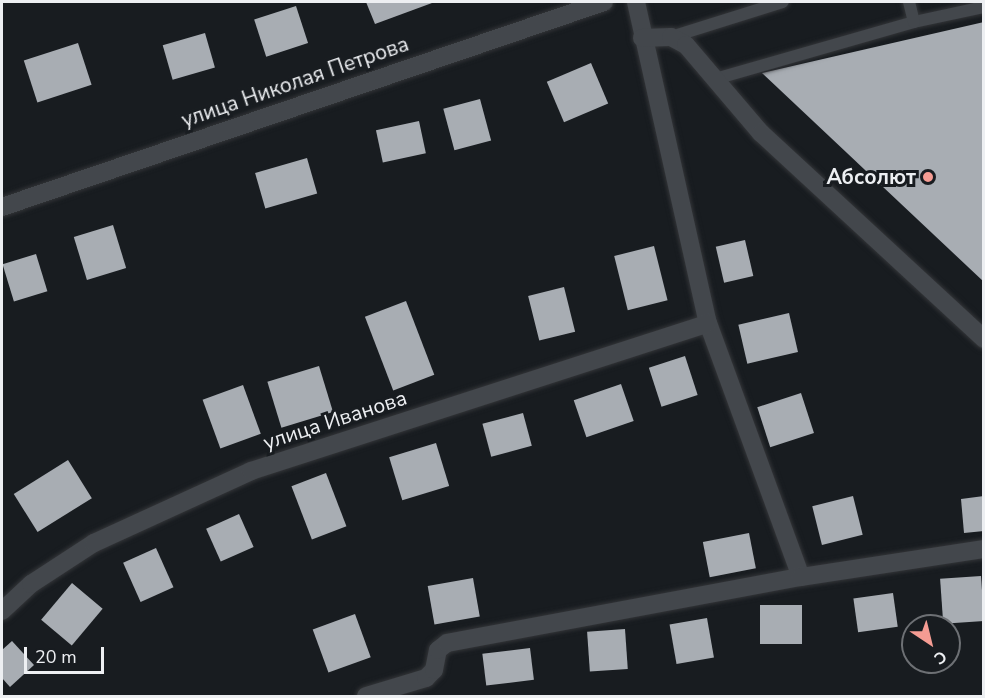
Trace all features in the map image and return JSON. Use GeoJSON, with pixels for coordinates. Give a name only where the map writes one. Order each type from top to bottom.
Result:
{"type":"FeatureCollection","features":[{"type":"Feature","properties":{"kind":"street","name":"улица Николая Петрова"},"geometry":{"type":"LineString","coordinates":[[2,207],[602,2]]}},
{"type":"Feature","properties":{"kind":"street"},"geometry":{"type":"LineString","coordinates":[[636,2],[642,38],[708,323],[801,577]]}},
{"type":"Feature","properties":{"kind":"street"},"geometry":{"type":"LineString","coordinates":[[642,38],[670,37],[686,45],[761,133],[984,339]]}},
{"type":"Feature","properties":{"kind":"street","name":"улица Иванова"},"geometry":{"type":"LineString","coordinates":[[2,611],[31,584],[94,543],[251,471],[708,323]]}},
{"type":"Feature","properties":{"kind":"street"},"geometry":{"type":"LineString","coordinates":[[366,696],[426,678],[434,670],[438,650],[447,643],[801,577],[984,549]]}},
{"type":"Feature","properties":{"kind":"lane"},"geometry":{"type":"LineString","coordinates":[[670,37],[783,2]]}},
{"type":"Feature","properties":{"kind":"lane"},"geometry":{"type":"LineString","coordinates":[[909,2],[914,22]]}},
{"type":"Feature","properties":{"kind":"lane"},"geometry":{"type":"LineString","coordinates":[[715,79],[914,22],[984,7]]}},
{"type":"Feature","properties":{"kind":"building"},"geometry":{"type":"Polygon","coordinates":[[[366,2],[431,2],[432,3],[375,24],[366,2]]]}},
{"type":"Feature","properties":{"kind":"building"},"geometry":{"type":"Polygon","coordinates":[[[296,6],[308,43],[266,57],[254,20],[296,6]]]}},
{"type":"Feature","properties":{"kind":"building","name":"Абсолют"},"geometry":{"type":"Polygon","coordinates":[[[984,22],[984,282],[762,73],[984,22]]]}},
{"type":"Feature","properties":{"kind":"building"},"geometry":{"type":"Polygon","coordinates":[[[205,33],[215,68],[173,80],[163,45],[205,33]]]}},
{"type":"Feature","properties":{"kind":"building"},"geometry":{"type":"Polygon","coordinates":[[[78,43],[92,85],[37,102],[24,61],[78,43]]]}},
{"type":"Feature","properties":{"kind":"building"},"geometry":{"type":"Polygon","coordinates":[[[591,63],[608,104],[564,122],[547,82],[591,63]]]}},
{"type":"Feature","properties":{"kind":"building"},"geometry":{"type":"Polygon","coordinates":[[[480,99],[491,141],[454,150],[443,109],[480,99]]]}},
{"type":"Feature","properties":{"kind":"building"},"geometry":{"type":"Polygon","coordinates":[[[419,121],[426,153],[383,162],[376,130],[419,121]]]}},
{"type":"Feature","properties":{"kind":"building"},"geometry":{"type":"Polygon","coordinates":[[[307,158],[317,194],[265,208],[255,173],[307,158]]]}},
{"type":"Feature","properties":{"kind":"building"},"geometry":{"type":"Polygon","coordinates":[[[113,225],[126,268],[87,280],[74,237],[113,225]]]}},
{"type":"Feature","properties":{"kind":"building"},"geometry":{"type":"Polygon","coordinates":[[[745,240],[753,276],[724,283],[716,247],[745,240]]]}},
{"type":"Feature","properties":{"kind":"building"},"geometry":{"type":"Polygon","coordinates":[[[654,246],[668,300],[628,310],[614,256],[654,246]]]}},
{"type":"Feature","properties":{"kind":"building"},"geometry":{"type":"Polygon","coordinates":[[[36,254],[47,291],[14,302],[3,264],[36,254]]]}},
{"type":"Feature","properties":{"kind":"building"},"geometry":{"type":"Polygon","coordinates":[[[564,287],[575,332],[539,341],[528,296],[564,287]]]}},
{"type":"Feature","properties":{"kind":"building"},"geometry":{"type":"Polygon","coordinates":[[[406,301],[434,375],[393,391],[365,317],[406,301]]]}},
{"type":"Feature","properties":{"kind":"building"},"geometry":{"type":"Polygon","coordinates":[[[789,313],[798,352],[747,364],[738,325],[789,313]]]}},
{"type":"Feature","properties":{"kind":"building"},"geometry":{"type":"Polygon","coordinates":[[[685,356],[698,395],[662,407],[649,368],[685,356]]]}},
{"type":"Feature","properties":{"kind":"building"},"geometry":{"type":"Polygon","coordinates":[[[319,366],[333,412],[281,428],[267,382],[319,366]]]}},
{"type":"Feature","properties":{"kind":"building"},"geometry":{"type":"Polygon","coordinates":[[[621,384],[634,421],[586,437],[574,400],[621,384]]]}},
{"type":"Feature","properties":{"kind":"building"},"geometry":{"type":"Polygon","coordinates":[[[243,385],[261,434],[220,449],[203,400],[243,385]]]}},
{"type":"Feature","properties":{"kind":"building"},"geometry":{"type":"Polygon","coordinates":[[[801,393],[814,433],[770,447],[757,407],[801,393]]]}},
{"type":"Feature","properties":{"kind":"building"},"geometry":{"type":"Polygon","coordinates":[[[523,413],[532,446],[491,457],[482,424],[523,413]]]}},
{"type":"Feature","properties":{"kind":"building"},"geometry":{"type":"Polygon","coordinates":[[[436,443],[449,486],[402,500],[389,457],[436,443]]]}},
{"type":"Feature","properties":{"kind":"building"},"geometry":{"type":"Polygon","coordinates":[[[68,460],[92,498],[38,532],[14,494],[68,460]]]}},
{"type":"Feature","properties":{"kind":"building"},"geometry":{"type":"Polygon","coordinates":[[[326,473],[346,526],[312,539],[291,486],[326,473]]]}},
{"type":"Feature","properties":{"kind":"building"},"geometry":{"type":"Polygon","coordinates":[[[853,496],[863,535],[822,545],[812,506],[853,496]]]}},
{"type":"Feature","properties":{"kind":"building"},"geometry":{"type":"Polygon","coordinates":[[[984,496],[984,531],[964,533],[961,499],[984,496]]]}},
{"type":"Feature","properties":{"kind":"building"},"geometry":{"type":"Polygon","coordinates":[[[239,514],[254,547],[221,562],[206,529],[239,514]]]}},
{"type":"Feature","properties":{"kind":"building"},"geometry":{"type":"Polygon","coordinates":[[[749,533],[756,568],[710,577],[703,542],[749,533]]]}},
{"type":"Feature","properties":{"kind":"building"},"geometry":{"type":"Polygon","coordinates":[[[156,548],[173,587],[141,602],[123,563],[156,548]]]}},
{"type":"Feature","properties":{"kind":"building"},"geometry":{"type":"Polygon","coordinates":[[[981,576],[984,621],[961,623],[961,614],[943,614],[940,579],[981,576]]]}},
{"type":"Feature","properties":{"kind":"building"},"geometry":{"type":"Polygon","coordinates":[[[473,578],[480,616],[434,624],[428,586],[473,578]]]}},
{"type":"Feature","properties":{"kind":"building"},"geometry":{"type":"Polygon","coordinates":[[[72,583],[103,609],[72,645],[41,620],[72,583]]]}},
{"type":"Feature","properties":{"kind":"building"},"geometry":{"type":"Polygon","coordinates":[[[893,593],[898,627],[858,632],[853,599],[893,593]]]}},
{"type":"Feature","properties":{"kind":"building"},"geometry":{"type":"Polygon","coordinates":[[[760,605],[802,605],[802,644],[760,644],[760,605]]]}},
{"type":"Feature","properties":{"kind":"building"},"geometry":{"type":"Polygon","coordinates":[[[355,614],[371,657],[328,673],[313,629],[355,614]]]}},
{"type":"Feature","properties":{"kind":"building"},"geometry":{"type":"Polygon","coordinates":[[[707,618],[714,657],[677,664],[670,625],[707,618]]]}},
{"type":"Feature","properties":{"kind":"building"},"geometry":{"type":"Polygon","coordinates":[[[625,629],[628,669],[590,672],[587,632],[625,629]]]}},
{"type":"Feature","properties":{"kind":"building"},"geometry":{"type":"Polygon","coordinates":[[[12,641],[34,665],[10,687],[2,678],[2,650],[12,641]]]}},
{"type":"Feature","properties":{"kind":"building"},"geometry":{"type":"Polygon","coordinates":[[[530,648],[534,680],[486,686],[482,654],[530,648]]]}},
{"type":"Feature","properties":{"kind":"place","name":"Абсолют"},"geometry":{"type":"Point","coordinates":[928,177]}}]}
